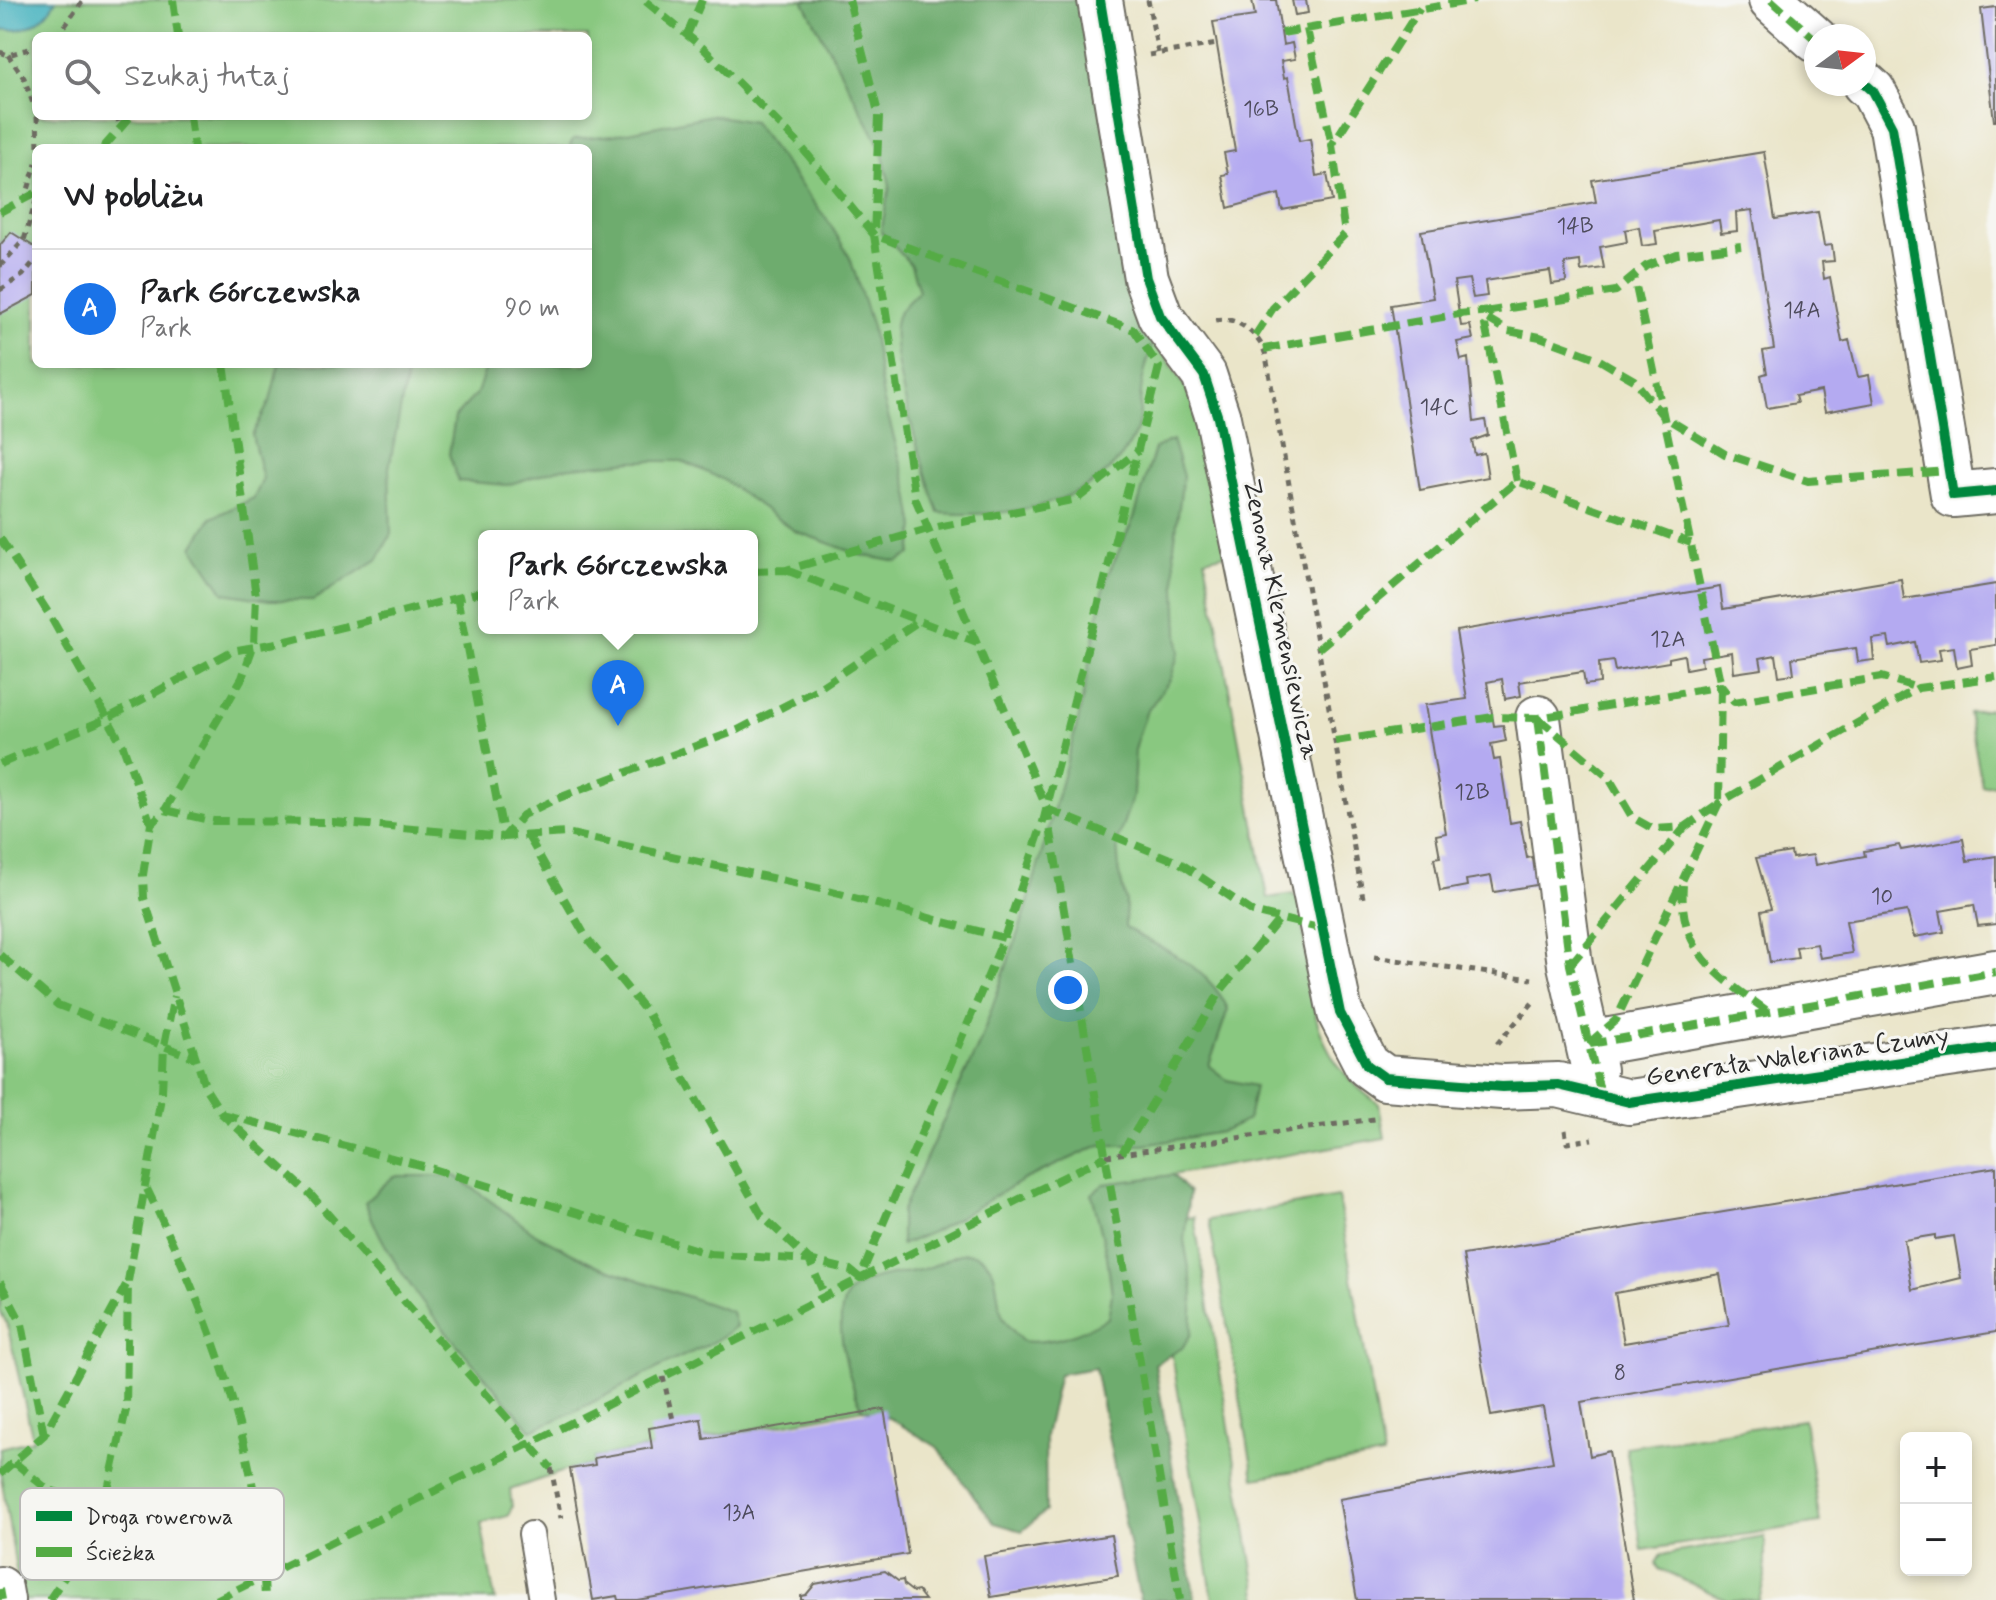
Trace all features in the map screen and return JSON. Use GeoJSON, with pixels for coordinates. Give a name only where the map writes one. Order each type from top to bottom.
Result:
{"type":"FeatureCollection","features":[{"type":"Feature","properties":{"kind":"street","name":"Zenona Klemensiewicza"},"geometry":{"type":"LineString","coordinates":[[1100,0],[1146,278],[1160,316],[1204,375],[1218,418],[1340,1013],[1367,1065],[1385,1078],[1502,1087],[1558,1085]]}},
{"type":"Feature","properties":{"kind":"street"},"geometry":{"type":"LineString","coordinates":[[1771,0],[1804,29]]}},
{"type":"Feature","properties":{"kind":"street"},"geometry":{"type":"LineString","coordinates":[[1876,96],[1892,127],[1953,495],[1996,491]]}},
{"type":"Feature","properties":{"kind":"street"},"geometry":{"type":"LineString","coordinates":[[1538,718],[1562,979],[1588,1044],[1601,1095]]}},
{"type":"Feature","properties":{"kind":"street"},"geometry":{"type":"LineString","coordinates":[[1588,1044],[1996,972]]}},
{"type":"Feature","properties":{"kind":"street","name":"Generała Waleriana Czumy"},"geometry":{"type":"LineString","coordinates":[[1558,1085],[1629,1102],[1996,1048]]}},
{"type":"Feature","properties":{"kind":"street"},"geometry":{"type":"LineString","coordinates":[[0,1589],[2,1600]]}},
{"type":"Feature","properties":{"kind":"lane"},"geometry":{"type":"LineString","coordinates":[[531,1534],[542,1600]]}},
{"type":"Feature","properties":{"kind":"path"},"geometry":{"type":"LineString","coordinates":[[61,32],[83,0]]}},
{"type":"Feature","properties":{"kind":"path"},"geometry":{"type":"LineString","coordinates":[[1148,0],[1158,53]]}},
{"type":"Feature","properties":{"kind":"path"},"geometry":{"type":"LineString","coordinates":[[8,55],[32,48]]}},
{"type":"Feature","properties":{"kind":"path"},"geometry":{"type":"LineString","coordinates":[[0,52],[8,55],[24,78],[32,102]]}},
{"type":"Feature","properties":{"kind":"path"},"geometry":{"type":"LineString","coordinates":[[36,120],[38,144]]}},
{"type":"Feature","properties":{"kind":"path"},"geometry":{"type":"LineString","coordinates":[[118,120],[121,129]]}},
{"type":"Feature","properties":{"kind":"path"},"geometry":{"type":"LineString","coordinates":[[25,200],[32,176]]}},
{"type":"Feature","properties":{"kind":"path"},"geometry":{"type":"LineString","coordinates":[[0,266],[19,249],[32,219]]}},
{"type":"Feature","properties":{"kind":"path"},"geometry":{"type":"LineString","coordinates":[[0,290],[23,275],[32,264]]}},
{"type":"Feature","properties":{"kind":"path"},"geometry":{"type":"LineString","coordinates":[[1205,323],[1224,318],[1241,325],[1255,336],[1266,356],[1366,911]]}},
{"type":"Feature","properties":{"kind":"path"},"geometry":{"type":"LineString","coordinates":[[1371,942],[1376,971]]}},
{"type":"Feature","properties":{"kind":"path"},"geometry":{"type":"LineString","coordinates":[[1374,957],[1562,979]]}},
{"type":"Feature","properties":{"kind":"path"},"geometry":{"type":"LineString","coordinates":[[1494,1047],[1562,979]]}},
{"type":"Feature","properties":{"kind":"path"},"geometry":{"type":"LineString","coordinates":[[1106,1156],[1378,1118]]}},
{"type":"Feature","properties":{"kind":"path"},"geometry":{"type":"LineString","coordinates":[[663,1377],[674,1424]]}},
{"type":"Feature","properties":{"kind":"green space"},"geometry":{"type":"Polygon","coordinates":[[[0,0],[1081,0],[1116,193],[1128,297],[1200,410],[1230,553],[1205,559],[1268,898],[1293,894],[1300,901],[1315,1014],[1336,1062],[1354,1084],[1379,1104],[1385,1138],[1125,1183],[1155,1364],[1095,1367],[594,1458],[595,1465],[570,1469],[510,1490],[512,1507],[508,1516],[481,1523],[495,1600],[21,1600],[0,1470],[0,1448],[33,1440],[7,1324],[0,1311],[0,0]]]}},
{"type":"Feature","properties":{"kind":"green space"},"geometry":{"type":"Polygon","coordinates":[[[803,0],[1078,0],[1083,6],[1116,193],[1128,297],[1153,343],[1143,379],[1136,432],[1121,457],[1101,477],[1078,491],[1023,509],[995,513],[939,513],[908,412],[896,353],[898,314],[919,291],[911,265],[881,232],[890,185],[881,148],[803,0]]]}},
{"type":"Feature","properties":{"kind":"green space"},"geometry":{"type":"Polygon","coordinates":[[[712,115],[753,122],[830,224],[850,258],[872,327],[883,398],[908,488],[915,527],[911,554],[898,562],[861,555],[795,531],[722,479],[682,461],[633,461],[562,468],[507,485],[458,481],[449,454],[455,417],[477,393],[486,368],[592,368],[592,144],[571,144],[573,139],[614,135],[712,115]]]}},
{"type":"Feature","properties":{"kind":"green space"},"geometry":{"type":"Polygon","coordinates":[[[278,368],[408,368],[389,468],[391,534],[378,559],[313,600],[269,600],[224,593],[193,547],[211,518],[254,498],[263,479],[252,435],[270,401],[278,368]]]}},
{"type":"Feature","properties":{"kind":"green space"},"geometry":{"type":"Polygon","coordinates":[[[1172,440],[1183,476],[1174,546],[1179,652],[1171,678],[1146,713],[1135,746],[1133,796],[1117,841],[1119,872],[1126,902],[1125,927],[1184,960],[1219,994],[1228,1009],[1209,1066],[1227,1080],[1255,1086],[1248,1120],[1222,1132],[1144,1145],[1100,1145],[1023,1180],[937,1230],[901,1245],[901,1212],[980,1042],[1026,910],[1078,721],[1105,581],[1134,518],[1155,448],[1172,440]]]}},
{"type":"Feature","properties":{"kind":"green space"},"geometry":{"type":"Polygon","coordinates":[[[1996,708],[1996,784],[1982,786],[1969,713],[1996,708]]]}},
{"type":"Feature","properties":{"kind":"green space"},"geometry":{"type":"Polygon","coordinates":[[[1173,1175],[1189,1193],[1184,1240],[1193,1290],[1191,1334],[1182,1348],[1155,1364],[1195,1600],[1140,1600],[1095,1368],[1059,1374],[1045,1436],[1046,1511],[1022,1531],[994,1523],[937,1447],[891,1419],[862,1409],[843,1349],[841,1315],[844,1301],[859,1285],[877,1278],[927,1268],[965,1253],[979,1256],[991,1268],[1003,1317],[1022,1341],[1055,1339],[1088,1328],[1108,1318],[1112,1294],[1107,1256],[1092,1194],[1104,1184],[1173,1175]]]}},
{"type":"Feature","properties":{"kind":"green space"},"geometry":{"type":"Polygon","coordinates":[[[394,1176],[456,1176],[537,1235],[596,1265],[732,1312],[736,1326],[709,1344],[531,1430],[416,1294],[379,1234],[365,1202],[394,1176]]]}},
{"type":"Feature","properties":{"kind":"green space"},"geometry":{"type":"Polygon","coordinates":[[[1338,1197],[1383,1456],[1254,1478],[1209,1220],[1338,1197]]]}},
{"type":"Feature","properties":{"kind":"green space"},"geometry":{"type":"Polygon","coordinates":[[[1194,1217],[1258,1600],[1213,1600],[1150,1224],[1194,1217]]]}},
{"type":"Feature","properties":{"kind":"green space"},"geometry":{"type":"Polygon","coordinates":[[[1804,1420],[1820,1523],[1642,1550],[1626,1447],[1804,1420]]]}},
{"type":"Feature","properties":{"kind":"green space"},"geometry":{"type":"Polygon","coordinates":[[[1765,1537],[1765,1577],[1759,1600],[1727,1600],[1659,1569],[1656,1563],[1661,1555],[1765,1537]]]}},
{"type":"Feature","properties":{"kind":"water"},"geometry":{"type":"Polygon","coordinates":[[[0,0],[56,0],[40,20],[26,28],[9,30],[0,29],[0,0]]]}},
{"type":"Feature","properties":{"kind":"building"},"geometry":{"type":"Polygon","coordinates":[[[1252,0],[1276,0],[1283,45],[1292,43],[1295,59],[1281,61],[1284,78],[1288,77],[1299,141],[1310,139],[1316,176],[1327,174],[1332,201],[1282,210],[1279,194],[1228,208],[1222,175],[1228,174],[1224,153],[1235,151],[1213,22],[1255,16],[1252,0]]]}},
{"type":"Feature","properties":{"kind":"building"},"geometry":{"type":"Polygon","coordinates":[[[1292,0],[1306,0],[1308,13],[1295,15],[1292,0]]]}},
{"type":"Feature","properties":{"kind":"building"},"geometry":{"type":"Polygon","coordinates":[[[1996,7],[1996,121],[1994,121],[1981,9],[1996,7]]]}},
{"type":"Feature","properties":{"kind":"building"},"geometry":{"type":"Polygon","coordinates":[[[1764,152],[1775,219],[1818,212],[1824,246],[1832,245],[1834,261],[1822,262],[1824,279],[1830,277],[1842,342],[1849,340],[1858,377],[1869,375],[1874,403],[1825,412],[1821,391],[1795,396],[1797,403],[1767,408],[1761,375],[1767,373],[1763,351],[1774,349],[1752,210],[1736,212],[1737,231],[1721,233],[1719,220],[1655,231],[1657,244],[1642,246],[1639,227],[1625,230],[1627,242],[1600,247],[1604,268],[1581,271],[1580,261],[1565,263],[1566,282],[1552,284],[1550,271],[1485,281],[1487,296],[1473,298],[1469,279],[1454,281],[1461,326],[1470,325],[1473,339],[1457,342],[1461,360],[1468,358],[1474,422],[1485,420],[1488,435],[1472,441],[1475,455],[1484,453],[1488,477],[1420,490],[1391,305],[1433,298],[1421,231],[1596,202],[1592,180],[1764,152]]]}},
{"type":"Feature","properties":{"kind":"building"},"geometry":{"type":"Polygon","coordinates":[[[11,232],[32,245],[32,297],[0,314],[0,245],[11,232]]]}},
{"type":"Feature","properties":{"kind":"building"},"geometry":{"type":"Polygon","coordinates":[[[1901,579],[1904,599],[1996,584],[1996,645],[1970,649],[1972,665],[1957,668],[1954,647],[1939,649],[1941,660],[1919,663],[1915,642],[1890,647],[1888,637],[1872,639],[1874,660],[1858,662],[1856,648],[1792,658],[1794,674],[1779,676],[1776,655],[1760,658],[1762,669],[1734,673],[1732,652],[1701,657],[1702,666],[1686,669],[1684,655],[1669,658],[1669,662],[1615,671],[1613,661],[1599,663],[1600,683],[1585,685],[1583,672],[1519,682],[1521,696],[1505,699],[1502,679],[1487,682],[1494,726],[1503,725],[1506,741],[1491,744],[1494,760],[1500,759],[1510,823],[1520,821],[1527,858],[1537,856],[1542,884],[1494,892],[1491,876],[1466,880],[1467,886],[1440,891],[1434,858],[1440,857],[1436,835],[1446,833],[1425,705],[1467,699],[1456,631],[1720,587],[1723,609],[1901,579]]]}},
{"type":"Feature","properties":{"kind":"building"},"geometry":{"type":"Polygon","coordinates":[[[1963,839],[1967,861],[1996,856],[1996,924],[1978,926],[1974,905],[1940,911],[1944,932],[1914,937],[1907,911],[1846,921],[1852,953],[1820,958],[1817,944],[1796,947],[1798,958],[1770,962],[1761,911],[1771,909],[1756,858],[1791,852],[1792,858],[1813,855],[1815,865],[1865,856],[1864,851],[1899,845],[1901,850],[1963,839]]]}},
{"type":"Feature","properties":{"kind":"building"},"geometry":{"type":"Polygon","coordinates":[[[1996,1167],[1996,1332],[1581,1402],[1590,1456],[1609,1451],[1634,1600],[1357,1600],[1339,1499],[1553,1462],[1543,1407],[1491,1416],[1463,1255],[1996,1167]],[[1935,1235],[1904,1240],[1912,1290],[1961,1278],[1954,1236],[1935,1239],[1935,1235]],[[1720,1274],[1615,1293],[1624,1343],[1729,1325],[1720,1274]]]}},
{"type":"Feature","properties":{"kind":"building"},"geometry":{"type":"Polygon","coordinates":[[[884,1409],[908,1554],[637,1600],[618,1600],[617,1596],[593,1600],[570,1469],[595,1465],[594,1458],[652,1448],[649,1428],[701,1419],[704,1439],[884,1409]]]}},
{"type":"Feature","properties":{"kind":"building"},"geometry":{"type":"Polygon","coordinates":[[[1111,1535],[1118,1576],[991,1597],[984,1556],[1111,1535]]]}},
{"type":"Feature","properties":{"kind":"building"},"geometry":{"type":"Polygon","coordinates":[[[885,1571],[898,1581],[903,1580],[904,1585],[913,1592],[918,1591],[925,1600],[801,1600],[801,1596],[806,1595],[815,1584],[885,1571]]]}},
{"type":"Feature","properties":{"kind":"marked path"},"geometry":{"type":"LineString","coordinates":[[173,0],[177,32]]}},
{"type":"Feature","properties":{"kind":"marked path"},"geometry":{"type":"LineString","coordinates":[[222,1114],[427,1167],[710,1254],[809,1260],[850,1270],[860,1278],[1004,938],[1043,822],[1159,367],[1134,330],[874,235],[798,143],[703,48],[644,0]]}},
{"type":"Feature","properties":{"kind":"marked path"},"geometry":{"type":"LineString","coordinates":[[687,35],[702,0]]}},
{"type":"Feature","properties":{"kind":"marked path"},"geometry":{"type":"LineString","coordinates":[[849,0],[879,116],[874,235],[915,498],[1047,809],[1180,1600]]}},
{"type":"Feature","properties":{"kind":"marked path"},"geometry":{"type":"LineString","coordinates":[[1282,33],[1475,0]]}},
{"type":"Feature","properties":{"kind":"marked path"},"geometry":{"type":"LineString","coordinates":[[1771,0],[1804,29]]}},
{"type":"Feature","properties":{"kind":"marked path"},"geometry":{"type":"LineString","coordinates":[[1255,336],[1273,308],[1345,234],[1332,145],[1420,8]]}},
{"type":"Feature","properties":{"kind":"marked path"},"geometry":{"type":"LineString","coordinates":[[1307,29],[1332,145]]}},
{"type":"Feature","properties":{"kind":"marked path"},"geometry":{"type":"LineString","coordinates":[[106,144],[128,120]]}},
{"type":"Feature","properties":{"kind":"marked path"},"geometry":{"type":"LineString","coordinates":[[190,120],[194,144]]}},
{"type":"Feature","properties":{"kind":"marked path"},"geometry":{"type":"LineString","coordinates":[[0,212],[32,195]]}},
{"type":"Feature","properties":{"kind":"marked path"},"geometry":{"type":"LineString","coordinates":[[1517,481],[1485,325],[1491,311],[1616,291],[1646,266],[1677,254],[1741,246]]}},
{"type":"Feature","properties":{"kind":"marked path"},"geometry":{"type":"LineString","coordinates":[[1538,718],[1609,778],[1632,817],[1653,829],[1685,827],[1719,803],[1721,686],[1634,277]]}},
{"type":"Feature","properties":{"kind":"marked path"},"geometry":{"type":"LineString","coordinates":[[1264,349],[1491,311]]}},
{"type":"Feature","properties":{"kind":"marked path"},"geometry":{"type":"LineString","coordinates":[[1488,319],[1508,331],[1540,337],[1596,358],[1634,380],[1663,416],[1725,454],[1808,481],[1949,471]]}},
{"type":"Feature","properties":{"kind":"marked path"},"geometry":{"type":"LineString","coordinates":[[225,368],[256,596],[254,644],[242,678],[165,810],[151,824],[143,875],[144,898],[206,1089],[222,1114],[311,1195],[551,1468]]}},
{"type":"Feature","properties":{"kind":"marked path"},"geometry":{"type":"LineString","coordinates":[[758,571],[786,570],[928,529],[1077,499],[1138,451]]}},
{"type":"Feature","properties":{"kind":"marked path"},"geometry":{"type":"LineString","coordinates":[[1318,649],[1517,481],[1691,543]]}},
{"type":"Feature","properties":{"kind":"marked path"},"geometry":{"type":"LineString","coordinates":[[0,538],[49,614],[123,746],[151,824]]}},
{"type":"Feature","properties":{"kind":"marked path"},"geometry":{"type":"LineString","coordinates":[[786,570],[977,643]]}},
{"type":"Feature","properties":{"kind":"marked path"},"geometry":{"type":"LineString","coordinates":[[0,764],[108,718],[232,651],[287,641],[478,593]]}},
{"type":"Feature","properties":{"kind":"marked path"},"geometry":{"type":"LineString","coordinates":[[457,597],[504,837],[523,815],[556,799],[738,730],[819,688],[919,621]]}},
{"type":"Feature","properties":{"kind":"marked path"},"geometry":{"type":"LineString","coordinates":[[1335,741],[1493,717],[1538,718],[1721,686],[1734,702],[1882,677],[1918,688]]}},
{"type":"Feature","properties":{"kind":"marked path"},"geometry":{"type":"LineString","coordinates":[[1588,1044],[1616,1020],[1719,803],[1918,688],[1996,677]]}},
{"type":"Feature","properties":{"kind":"marked path"},"geometry":{"type":"LineString","coordinates":[[1538,718],[1570,965],[1601,1095]]}},
{"type":"Feature","properties":{"kind":"marked path"},"geometry":{"type":"LineString","coordinates":[[1047,809],[1180,863],[1253,912],[1323,929]]}},
{"type":"Feature","properties":{"kind":"marked path"},"geometry":{"type":"LineString","coordinates":[[165,810],[213,821],[334,822],[504,837],[567,833],[821,889],[1004,938]]}},
{"type":"Feature","properties":{"kind":"marked path"},"geometry":{"type":"LineString","coordinates":[[1570,965],[1685,827]]}},
{"type":"Feature","properties":{"kind":"marked path"},"geometry":{"type":"LineString","coordinates":[[528,836],[586,937],[648,1014],[762,1216],[809,1260],[825,1296]]}},
{"type":"Feature","properties":{"kind":"marked path"},"geometry":{"type":"LineString","coordinates":[[1683,885],[1683,908],[1694,945],[1717,973],[1766,1010]]}},
{"type":"Feature","properties":{"kind":"marked path"},"geometry":{"type":"LineString","coordinates":[[1122,1153],[1222,989],[1282,916]]}},
{"type":"Feature","properties":{"kind":"marked path"},"geometry":{"type":"LineString","coordinates":[[0,955],[58,1005],[195,1058]]}},
{"type":"Feature","properties":{"kind":"marked path"},"geometry":{"type":"LineString","coordinates":[[1590,1044],[1996,972]]}},
{"type":"Feature","properties":{"kind":"marked path"},"geometry":{"type":"LineString","coordinates":[[108,1488],[126,1410],[128,1281],[162,1092],[164,1046],[174,996]]}},
{"type":"Feature","properties":{"kind":"marked path"},"geometry":{"type":"LineString","coordinates":[[284,1566],[1106,1156]]}},
{"type":"Feature","properties":{"kind":"marked path"},"geometry":{"type":"LineString","coordinates":[[147,1189],[212,1338],[243,1439],[253,1488]]}},
{"type":"Feature","properties":{"kind":"marked path"},"geometry":{"type":"LineString","coordinates":[[0,1282],[22,1324],[44,1435]]}},
{"type":"Feature","properties":{"kind":"marked path"},"geometry":{"type":"LineString","coordinates":[[0,1474],[44,1435],[126,1285]]}},
{"type":"Feature","properties":{"kind":"marked path"},"geometry":{"type":"LineString","coordinates":[[14,1462],[46,1488]]}},
{"type":"Feature","properties":{"kind":"marked path"},"geometry":{"type":"LineString","coordinates":[[49,1600],[62,1580]]}},
{"type":"Feature","properties":{"kind":"marked path"},"geometry":{"type":"LineString","coordinates":[[216,1600],[256,1580]]}},
{"type":"Feature","properties":{"kind":"marked path"},"geometry":{"type":"LineString","coordinates":[[264,1580],[265,1600]]}},
{"type":"Feature","properties":{"kind":"marked path"},"geometry":{"type":"LineString","coordinates":[[0,1589],[2,1600]]}},
{"type":"Feature","properties":{"kind":"cycle path"},"geometry":{"type":"LineString","coordinates":[[1100,0],[1146,278],[1160,316],[1204,375],[1218,418],[1340,1013],[1367,1065],[1385,1078],[1502,1087],[1558,1085],[1629,1102],[1996,1048]]}},
{"type":"Feature","properties":{"kind":"cycle path"},"geometry":{"type":"LineString","coordinates":[[1876,96],[1892,127],[1953,495],[1996,491]]}},
{"type":"Feature","properties":{"kind":"place","name":"Park Górczewska"},"geometry":{"type":"Point","coordinates":[618,726]}}]}
